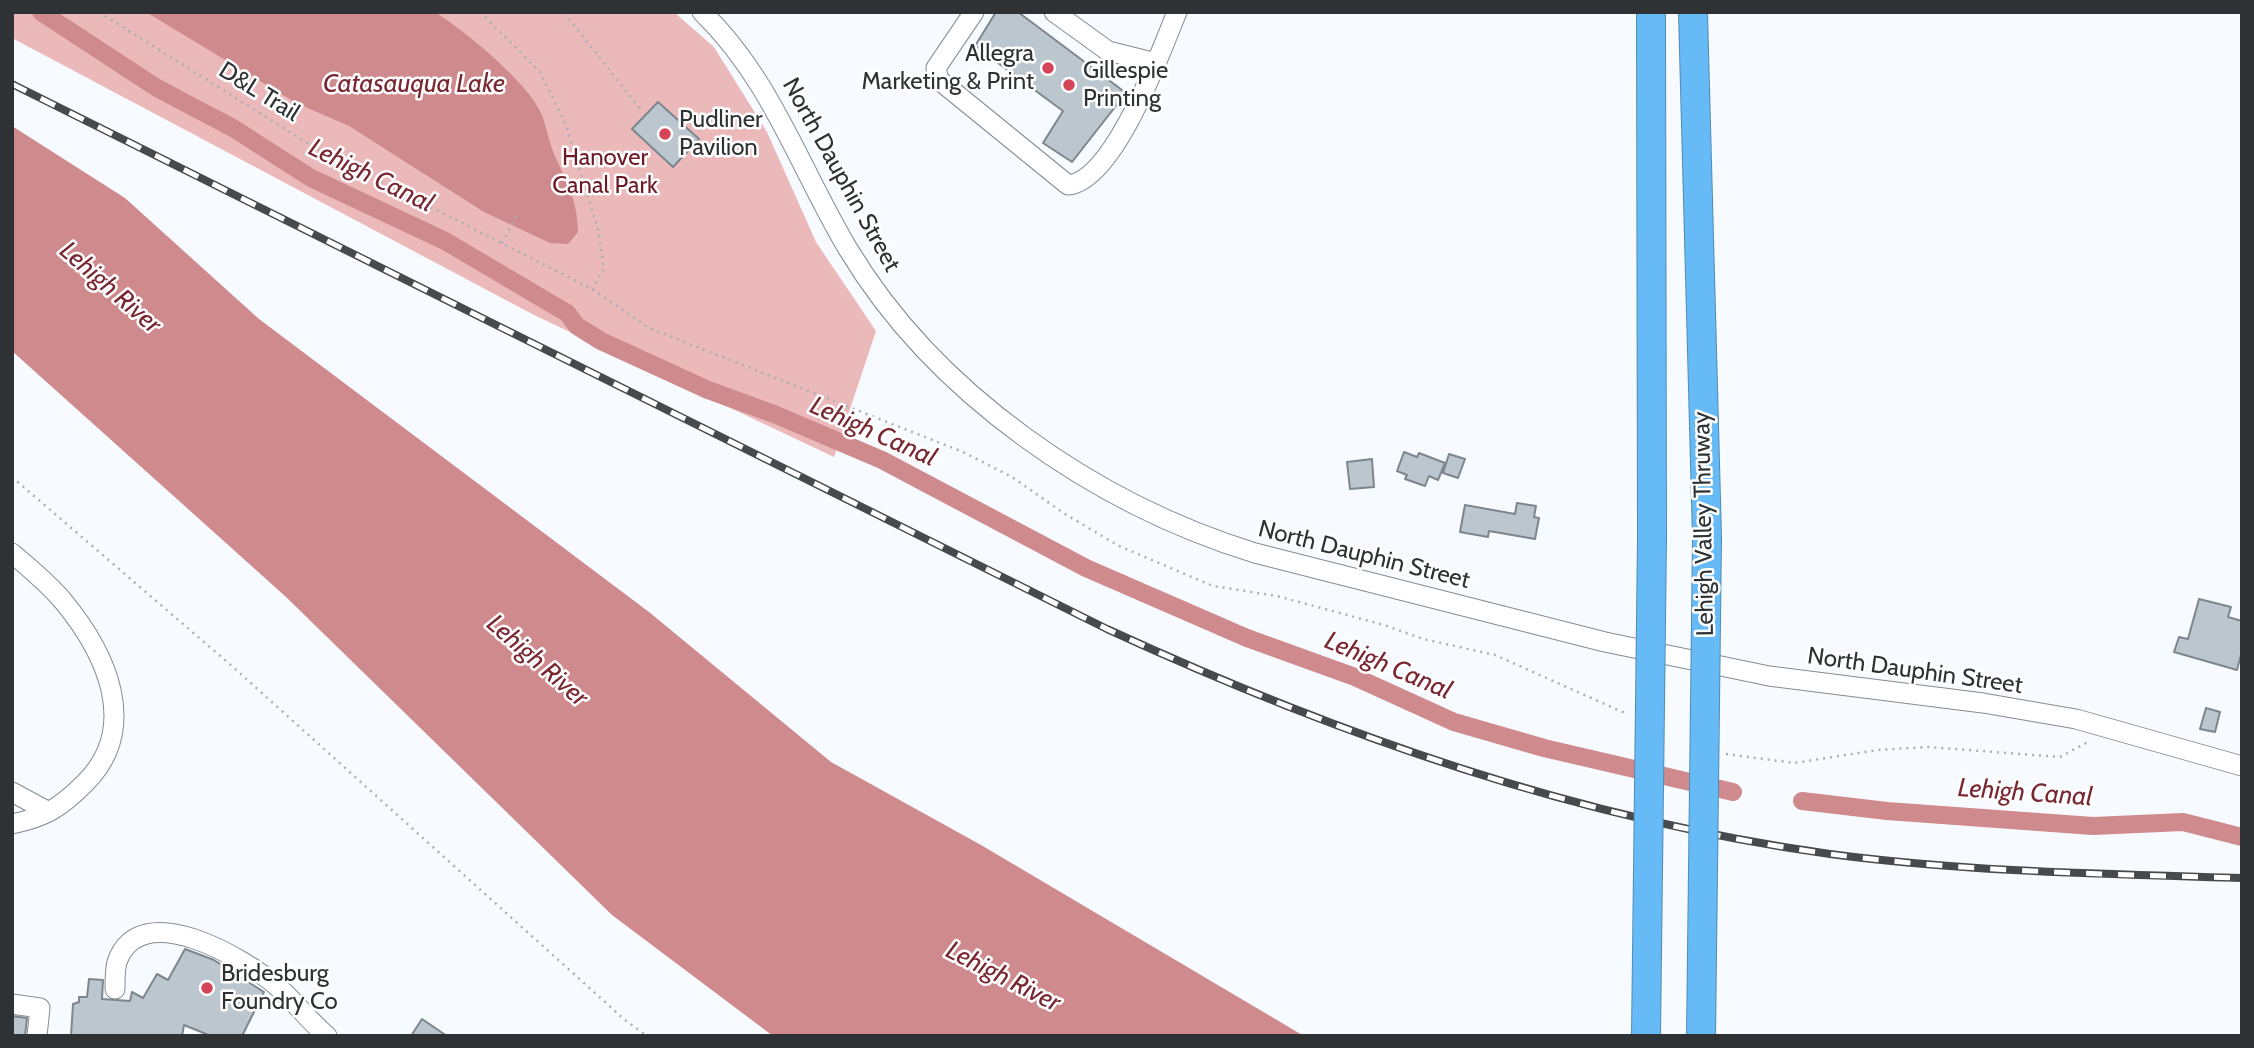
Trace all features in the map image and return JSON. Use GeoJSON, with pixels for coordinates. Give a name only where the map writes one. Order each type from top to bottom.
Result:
{"type":"FeatureCollection","features":[{"type":"Feature","properties":{"kind":"highway","name":"Lehigh Valley Thruway"},"geometry":{"type":"LineString","coordinates":[[1646,1036],[1652,538],[1651,12]]}},
{"type":"Feature","properties":{"kind":"highway","name":"Lehigh Valley Thruway"},"geometry":{"type":"LineString","coordinates":[[1693,12],[1707,538],[1701,1036]]}},
{"type":"Feature","properties":{"kind":"street","name":"North Dauphin Street"},"geometry":{"type":"LineString","coordinates":[[702,12],[752,68],[849,250],[916,340],[954,377],[1017,430],[1096,486],[1133,506],[1173,525],[1255,553],[1605,642],[1769,676],[1983,703],[2076,719],[2242,766]]}},
{"type":"Feature","properties":{"kind":"street"},"geometry":{"type":"LineString","coordinates":[[974,12],[936,68],[939,80],[1068,185],[1077,184],[1089,175],[1124,131],[1177,12]]}},
{"type":"Feature","properties":{"kind":"street"},"geometry":{"type":"LineString","coordinates":[[1054,12],[1108,51],[1156,63]]}},
{"type":"Feature","properties":{"kind":"street"},"geometry":{"type":"LineString","coordinates":[[12,553],[63,601],[91,643],[111,681],[114,719],[110,751],[93,775],[64,803],[39,818],[12,824]]}},
{"type":"Feature","properties":{"kind":"street"},"geometry":{"type":"LineString","coordinates":[[12,792],[49,812]]}},
{"type":"Feature","properties":{"kind":"street"},"geometry":{"type":"LineString","coordinates":[[115,989],[117,961],[131,941],[150,931],[195,937],[251,966],[278,988],[327,1036]]}},
{"type":"Feature","properties":{"kind":"street"},"geometry":{"type":"LineString","coordinates":[[12,1004],[40,1008],[37,1036]]}},
{"type":"Feature","properties":{"kind":"path","name":"D&L Trail"},"geometry":{"type":"LineString","coordinates":[[99,12],[320,151],[592,289],[604,269],[598,230],[566,125],[541,72],[480,12]]}},
{"type":"Feature","properties":{"kind":"path"},"geometry":{"type":"LineString","coordinates":[[567,12],[569,19],[641,110]]}},
{"type":"Feature","properties":{"kind":"path"},"geometry":{"type":"LineString","coordinates":[[502,243],[519,213]]}},
{"type":"Feature","properties":{"kind":"path"},"geometry":{"type":"LineString","coordinates":[[12,477],[233,667],[625,1020],[647,1036]]}},
{"type":"Feature","properties":{"kind":"green space","name":"Hanover Canal Park"},"geometry":{"type":"Polygon","coordinates":[[[12,12],[674,12],[714,47],[767,132],[816,242],[876,331],[834,457],[534,315],[12,38],[12,12]]]}},
{"type":"Feature","properties":{"kind":"water","name":"Catasauqua Lake"},"geometry":{"type":"Polygon","coordinates":[[[146,12],[435,12],[495,59],[535,102],[571,192],[578,232],[568,244],[550,243],[484,212],[349,126],[296,103],[146,12]]]}},
{"type":"Feature","properties":{"kind":"water","name":"Lehigh River"},"geometry":{"type":"Polygon","coordinates":[[[12,126],[125,198],[259,319],[649,612],[831,762],[981,845],[1304,1036],[773,1036],[612,915],[285,596],[12,351],[12,126]]]}},
{"type":"Feature","properties":{"kind":"building"},"geometry":{"type":"Polygon","coordinates":[[[996,12],[1018,12],[1126,93],[1072,162],[1043,143],[1063,111],[975,46],[996,12]]]}},
{"type":"Feature","properties":{"kind":"building","name":"Pudliner Pavilion"},"geometry":{"type":"Polygon","coordinates":[[[658,102],[699,139],[673,167],[632,129],[658,102]]]}},
{"type":"Feature","properties":{"kind":"building"},"geometry":{"type":"Polygon","coordinates":[[[1404,452],[1417,457],[1419,453],[1445,463],[1438,480],[1429,476],[1425,486],[1405,479],[1407,475],[1397,471],[1404,452]]]}},
{"type":"Feature","properties":{"kind":"building"},"geometry":{"type":"Polygon","coordinates":[[[1449,454],[1465,459],[1458,478],[1443,473],[1449,454]]]}},
{"type":"Feature","properties":{"kind":"building"},"geometry":{"type":"Polygon","coordinates":[[[1372,459],[1374,487],[1350,489],[1347,462],[1372,459]]]}},
{"type":"Feature","properties":{"kind":"building"},"geometry":{"type":"Polygon","coordinates":[[[1517,503],[1536,506],[1534,517],[1539,518],[1535,539],[1489,531],[1488,537],[1460,532],[1465,505],[1515,514],[1517,503]]]}},
{"type":"Feature","properties":{"kind":"building"},"geometry":{"type":"Polygon","coordinates":[[[2199,599],[2231,607],[2228,617],[2242,621],[2242,651],[2237,670],[2174,652],[2179,637],[2188,639],[2199,599]]]}},
{"type":"Feature","properties":{"kind":"building"},"geometry":{"type":"Polygon","coordinates":[[[2206,708],[2220,712],[2215,732],[2200,729],[2206,708]]]}},
{"type":"Feature","properties":{"kind":"building","name":"Bridesburg Foundry Co"},"geometry":{"type":"Polygon","coordinates":[[[185,949],[214,960],[264,992],[242,1036],[211,1036],[184,1025],[182,1036],[71,1036],[73,1004],[79,1002],[79,997],[87,997],[89,979],[103,980],[102,999],[130,1001],[132,992],[143,998],[157,974],[168,980],[185,949]]]}},
{"type":"Feature","properties":{"kind":"building"},"geometry":{"type":"Polygon","coordinates":[[[12,1016],[27,1018],[25,1036],[12,1036],[12,1016]]]}},
{"type":"Feature","properties":{"kind":"building"},"geometry":{"type":"Polygon","coordinates":[[[422,1019],[447,1036],[411,1036],[422,1019]]]}},
{"type":"Feature","properties":{"kind":"waterway","name":"Lehigh Canal"},"geometry":{"type":"LineString","coordinates":[[41,12],[157,88],[233,128],[311,178],[445,241],[567,313],[577,326],[601,341],[708,390],[774,414],[882,460],[1086,568],[1247,638],[1355,677],[1454,722],[1544,748],[1733,792]]}},
{"type":"Feature","properties":{"kind":"waterway","name":"Lehigh Canal"},"geometry":{"type":"LineString","coordinates":[[1802,801],[1887,811],[2093,826],[2183,822],[2242,837]]}},
{"type":"Feature","properties":{"kind":"railway"},"geometry":{"type":"LineString","coordinates":[[12,84],[1107,629],[1194,668],[1371,738],[1551,795],[1736,839],[1830,854],[1933,865],[2242,878]]}},
{"type":"Feature","properties":{"kind":"place","name":"Allegra Marketing & Print"},"geometry":{"type":"Point","coordinates":[1048,68]}},
{"type":"Feature","properties":{"kind":"place","name":"Gillespie Printing"},"geometry":{"type":"Point","coordinates":[1069,85]}},
{"type":"Feature","properties":{"kind":"place","name":"Pudliner Pavilion"},"geometry":{"type":"Point","coordinates":[665,134]}},
{"type":"Feature","properties":{"kind":"place","name":"Bridesburg Foundry Co"},"geometry":{"type":"Point","coordinates":[207,988]}}]}
